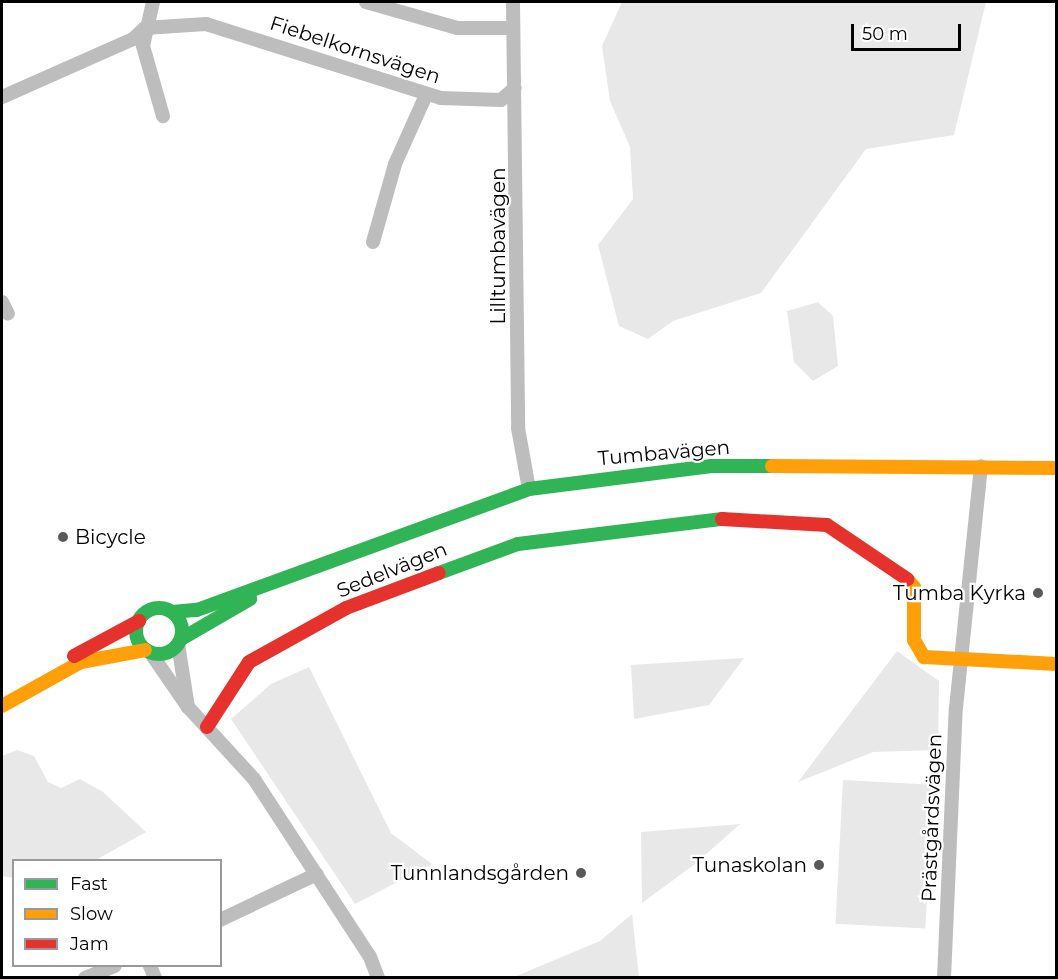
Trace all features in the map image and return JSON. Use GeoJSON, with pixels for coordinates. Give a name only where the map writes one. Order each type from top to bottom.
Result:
{"type":"FeatureCollection","features":[{"type":"Feature","properties":{"kind":"main road","name":"Tumbavägen"},"geometry":{"type":"LineString","coordinates":[[172,612],[197,610],[290,574],[529,489],[712,466],[1056,468]]}},
{"type":"Feature","properties":{"kind":"main road","name":"Sedelvägen"},"geometry":{"type":"LineString","coordinates":[[207,727],[249,662],[346,608],[518,544],[635,524],[706,518],[827,525],[908,579],[916,594],[914,640],[920,654],[960,661]]}},
{"type":"Feature","properties":{"kind":"main road","name":"Tumbavägen"},"geometry":{"type":"LineString","coordinates":[[180,641],[290,574]]}},
{"type":"Feature","properties":{"kind":"main road"},"geometry":{"type":"LineString","coordinates":[[2,696],[139,621],[156,609],[172,612],[181,623],[180,641],[167,653],[148,651],[81,662],[2,706]]}},
{"type":"Feature","properties":{"kind":"main road"},"geometry":{"type":"LineString","coordinates":[[139,621],[137,637],[148,651]]}},
{"type":"Feature","properties":{"kind":"main road"},"geometry":{"type":"LineString","coordinates":[[960,661],[1056,664]]}},
{"type":"Feature","properties":{"kind":"street"},"geometry":{"type":"LineString","coordinates":[[153,2],[145,28],[143,46],[163,116]]}},
{"type":"Feature","properties":{"kind":"street"},"geometry":{"type":"LineString","coordinates":[[366,2],[457,28],[513,28]]}},
{"type":"Feature","properties":{"kind":"street","name":"Lilltumbavägen"},"geometry":{"type":"LineString","coordinates":[[513,2],[518,428],[529,489]]}},
{"type":"Feature","properties":{"kind":"street","name":"Fiebelkornsvägen"},"geometry":{"type":"LineString","coordinates":[[145,28],[206,24],[426,95],[501,100],[515,88]]}},
{"type":"Feature","properties":{"kind":"street"},"geometry":{"type":"LineString","coordinates":[[2,97],[133,39],[145,28]]}},
{"type":"Feature","properties":{"kind":"street"},"geometry":{"type":"LineString","coordinates":[[373,242],[395,164],[426,95]]}},
{"type":"Feature","properties":{"kind":"street","name":"Prästgårdsvägen"},"geometry":{"type":"LineString","coordinates":[[944,978],[960,661],[981,466]]}},
{"type":"Feature","properties":{"kind":"street"},"geometry":{"type":"LineString","coordinates":[[180,641],[188,707]]}},
{"type":"Feature","properties":{"kind":"street"},"geometry":{"type":"LineString","coordinates":[[148,651],[188,707],[254,779],[317,874],[378,978]]}},
{"type":"Feature","properties":{"kind":"street"},"geometry":{"type":"LineString","coordinates":[[222,919],[317,874]]}},
{"type":"Feature","properties":{"kind":"street"},"geometry":{"type":"LineString","coordinates":[[85,978],[112,967]]}},
{"type":"Feature","properties":{"kind":"shaded area"},"geometry":{"type":"Polygon","coordinates":[[[622,2],[986,2],[954,135],[866,149],[761,293],[673,321],[648,339],[619,326],[598,245],[633,199],[630,147],[610,101],[602,46],[622,2]]]}},
{"type":"Feature","properties":{"kind":"shaded area"},"geometry":{"type":"Polygon","coordinates":[[[818,302],[833,316],[838,366],[813,381],[794,362],[787,311],[818,302]]]}},
{"type":"Feature","properties":{"kind":"shaded area"},"geometry":{"type":"Polygon","coordinates":[[[897,651],[939,681],[938,750],[873,752],[798,782],[897,651]]]}},
{"type":"Feature","properties":{"kind":"shaded area"},"geometry":{"type":"Polygon","coordinates":[[[744,658],[709,705],[634,719],[631,665],[744,658]]]}},
{"type":"Feature","properties":{"kind":"shaded area"},"geometry":{"type":"Polygon","coordinates":[[[309,667],[391,833],[432,864],[355,904],[231,719],[271,684],[309,667]]]}},
{"type":"Feature","properties":{"kind":"shaded area"},"geometry":{"type":"Polygon","coordinates":[[[17,750],[34,756],[48,782],[61,788],[80,779],[103,792],[146,832],[98,859],[12,859],[12,878],[2,876],[2,756],[17,750]]]}},
{"type":"Feature","properties":{"kind":"shaded area"},"geometry":{"type":"Polygon","coordinates":[[[843,780],[933,785],[925,929],[835,924],[843,780]]]}},
{"type":"Feature","properties":{"kind":"shaded area"},"geometry":{"type":"Polygon","coordinates":[[[740,824],[695,864],[642,903],[641,832],[740,824]]]}},
{"type":"Feature","properties":{"kind":"shaded area"},"geometry":{"type":"Polygon","coordinates":[[[632,914],[639,977],[514,977],[600,941],[632,914]]]}},
{"type":"Feature","properties":{"kind":"traffic: fast"},"geometry":{"type":"LineString","coordinates":[[172,612],[197,610],[529,489],[712,466],[772,466]]}},
{"type":"Feature","properties":{"kind":"traffic: fast"},"geometry":{"type":"LineString","coordinates":[[439,573],[518,544],[722,519]]}},
{"type":"Feature","properties":{"kind":"traffic: fast"},"geometry":{"type":"LineString","coordinates":[[181,639],[250,599]]}},
{"type":"Feature","properties":{"kind":"traffic: fast"},"geometry":{"type":"LineString","coordinates":[[159,608],[175,615],[182,631],[175,647],[159,654],[143,647],[136,631],[143,615],[159,608]]}},
{"type":"Feature","properties":{"kind":"traffic: slow"},"geometry":{"type":"LineString","coordinates":[[772,466],[1056,468]]}},
{"type":"Feature","properties":{"kind":"traffic: slow"},"geometry":{"type":"LineString","coordinates":[[907,579],[914,587],[914,640],[924,657],[1056,664]]}},
{"type":"Feature","properties":{"kind":"traffic: slow"},"geometry":{"type":"LineString","coordinates":[[2,706],[81,662],[145,650]]}},
{"type":"Feature","properties":{"kind":"traffic: jam"},"geometry":{"type":"LineString","coordinates":[[722,519],[827,525],[907,579]]}},
{"type":"Feature","properties":{"kind":"traffic: jam"},"geometry":{"type":"LineString","coordinates":[[207,727],[249,662],[346,608],[439,573]]}},
{"type":"Feature","properties":{"kind":"traffic: jam"},"geometry":{"type":"LineString","coordinates":[[74,656],[139,621]]}},
{"type":"Feature","properties":{"kind":"place","name":"Bicycle"},"geometry":{"type":"Point","coordinates":[63,537]}},
{"type":"Feature","properties":{"kind":"place","name":"Tumba Kyrka"},"geometry":{"type":"Point","coordinates":[1038,593]}},
{"type":"Feature","properties":{"kind":"place","name":"Tunaskolan"},"geometry":{"type":"Point","coordinates":[819,865]}},
{"type":"Feature","properties":{"kind":"place","name":"Tunnlandsgården"},"geometry":{"type":"Point","coordinates":[581,873]}}]}
